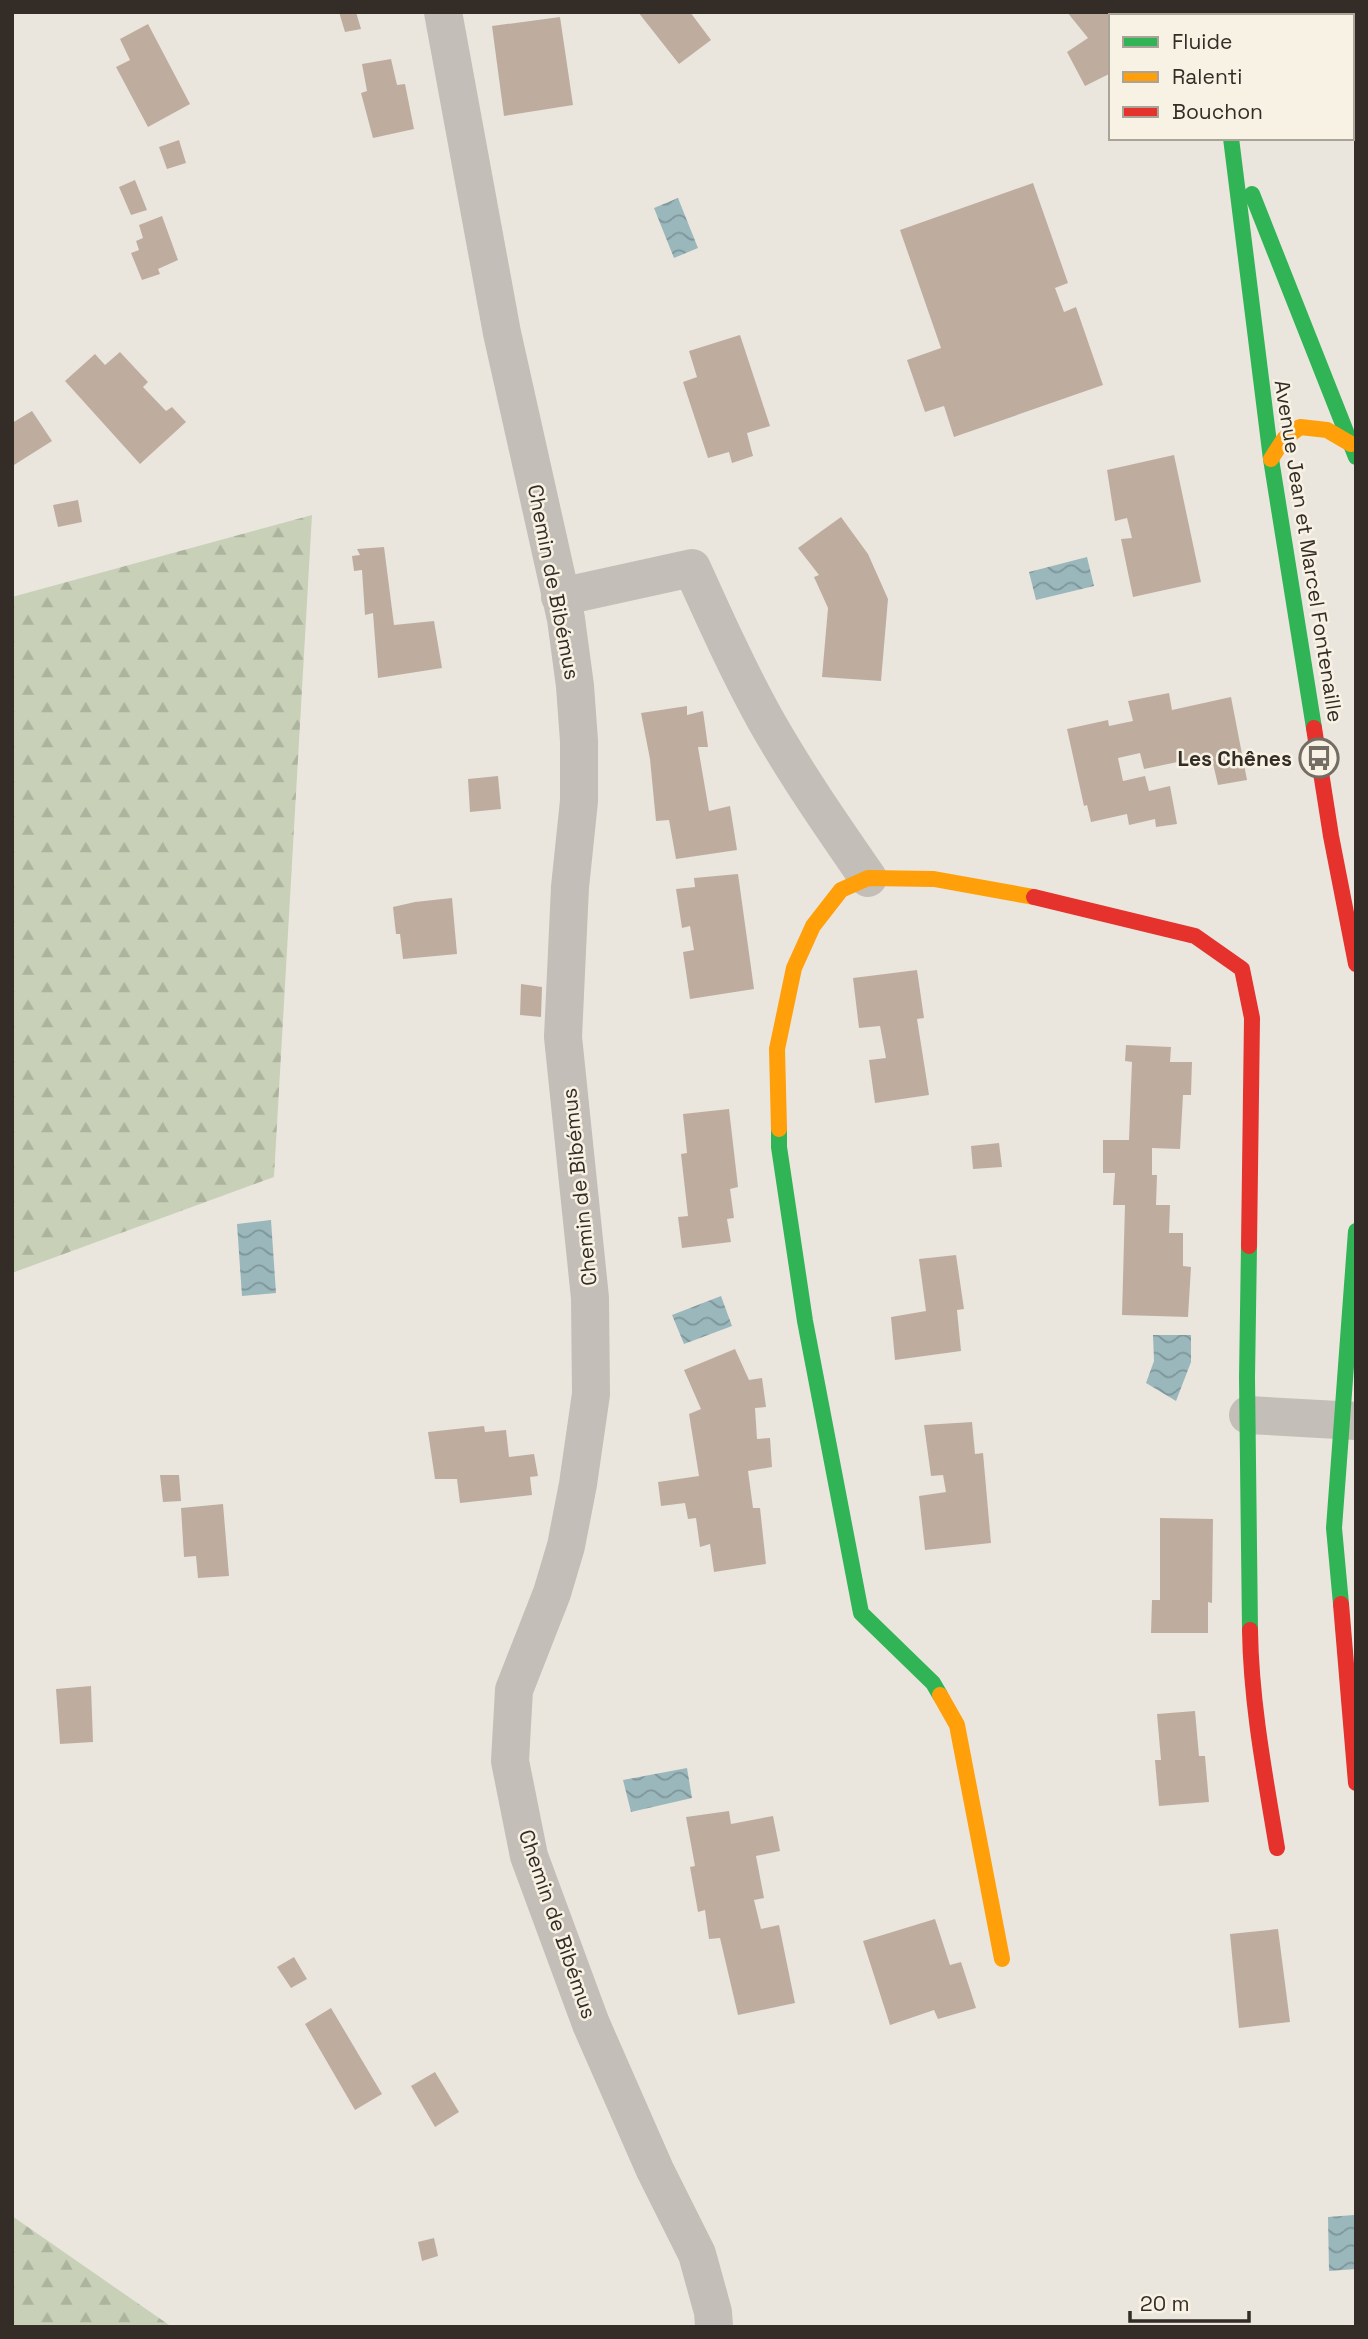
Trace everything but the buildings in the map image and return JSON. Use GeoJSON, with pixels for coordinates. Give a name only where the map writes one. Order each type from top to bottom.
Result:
{"type":"FeatureCollection","features":[{"type":"Feature","properties":{"kind":"street","name":"Chemin de Bibémus"},"geometry":{"type":"LineString","coordinates":[[443,12],[502,334],[566,619],[579,741],[579,801],[570,887],[563,1037],[590,1298],[591,1394],[566,1546],[552,1593],[514,1690],[510,1761],[529,1856],[591,2024],[655,2170],[697,2254],[713,2312],[714,2327]]}},
{"type":"Feature","properties":{"kind":"street","name":"Avenue Jean et Marcel Fontenaille"},"geometry":{"type":"LineString","coordinates":[[1231,141],[1353,451]]}},
{"type":"Feature","properties":{"kind":"street","name":"Avenue Jean et Marcel Fontenaille"},"geometry":{"type":"LineString","coordinates":[[1231,141],[1271,459],[1326,801],[1338,838],[1356,964]]}},
{"type":"Feature","properties":{"kind":"street"},"geometry":{"type":"LineString","coordinates":[[1271,459],[1284,439],[1300,427],[1327,430],[1353,451]]}},
{"type":"Feature","properties":{"kind":"street"},"geometry":{"type":"LineString","coordinates":[[560,597],[692,568],[724,642],[765,720],[868,878]]}},
{"type":"Feature","properties":{"kind":"street"},"geometry":{"type":"LineString","coordinates":[[1326,801],[1344,819]]}},
{"type":"Feature","properties":{"kind":"street"},"geometry":{"type":"LineString","coordinates":[[1002,1959],[957,1725],[933,1684],[861,1613],[805,1321],[779,1147],[777,1049],[794,968],[813,926],[841,890],[868,878],[934,879],[1024,894],[1195,936],[1242,969],[1252,1018],[1248,1415],[1250,1656],[1260,1748],[1277,1848]]}},
{"type":"Feature","properties":{"kind":"street"},"geometry":{"type":"LineString","coordinates":[[1356,1231],[1349,1421],[1335,1528],[1356,1783]]}},
{"type":"Feature","properties":{"kind":"street"},"geometry":{"type":"LineString","coordinates":[[1248,1415],[1349,1421]]}},
{"type":"Feature","properties":{"kind":"street"},"geometry":{"type":"LineString","coordinates":[[1346,1678],[1356,1647]]}},
{"type":"Feature","properties":{"kind":"green space"},"geometry":{"type":"Polygon","coordinates":[[[312,515],[274,1177],[12,1273],[12,597],[312,515]]]}},
{"type":"Feature","properties":{"kind":"green space"},"geometry":{"type":"Polygon","coordinates":[[[12,2216],[172,2327],[12,2327],[12,2216]]]}},
{"type":"Feature","properties":{"kind":"water"},"geometry":{"type":"Polygon","coordinates":[[[678,198],[698,248],[674,258],[654,208],[678,198]]]}},
{"type":"Feature","properties":{"kind":"water"},"geometry":{"type":"Polygon","coordinates":[[[1087,557],[1094,586],[1036,600],[1029,572],[1087,557]]]}},
{"type":"Feature","properties":{"kind":"water"},"geometry":{"type":"Polygon","coordinates":[[[271,1220],[276,1293],[242,1296],[237,1224],[271,1220]]]}},
{"type":"Feature","properties":{"kind":"water"},"geometry":{"type":"Polygon","coordinates":[[[721,1296],[732,1326],[684,1344],[672,1315],[721,1296]]]}},
{"type":"Feature","properties":{"kind":"water"},"geometry":{"type":"Polygon","coordinates":[[[1153,1335],[1191,1335],[1191,1362],[1176,1401],[1146,1383],[1154,1361],[1153,1335]]]}},
{"type":"Feature","properties":{"kind":"water"},"geometry":{"type":"Polygon","coordinates":[[[687,1768],[692,1798],[631,1812],[623,1780],[687,1768]]]}},
{"type":"Feature","properties":{"kind":"water"},"geometry":{"type":"Polygon","coordinates":[[[1354,2215],[1356,2269],[1329,2271],[1328,2217],[1354,2215]]]}},
{"type":"Feature","properties":{"kind":"traffic: fast"},"geometry":{"type":"LineString","coordinates":[[1231,140],[1271,459],[1314,728]]}},
{"type":"Feature","properties":{"kind":"traffic: fast"},"geometry":{"type":"LineString","coordinates":[[1252,194],[1356,457]]}},
{"type":"Feature","properties":{"kind":"traffic: fast"},"geometry":{"type":"LineString","coordinates":[[779,1129],[779,1147],[805,1321],[861,1613],[933,1683],[940,1695]]}},
{"type":"Feature","properties":{"kind":"traffic: fast"},"geometry":{"type":"LineString","coordinates":[[1341,1604],[1334,1528],[1356,1231]]}},
{"type":"Feature","properties":{"kind":"traffic: fast"},"geometry":{"type":"LineString","coordinates":[[1249,1246],[1247,1378],[1250,1630]]}},
{"type":"Feature","properties":{"kind":"traffic: slow"},"geometry":{"type":"LineString","coordinates":[[1271,459],[1284,439],[1300,427],[1327,430],[1351,444]]}},
{"type":"Feature","properties":{"kind":"traffic: slow"},"geometry":{"type":"LineString","coordinates":[[779,1129],[777,1049],[794,968],[813,926],[841,890],[868,878],[934,879],[1034,897]]}},
{"type":"Feature","properties":{"kind":"traffic: slow"},"geometry":{"type":"LineString","coordinates":[[940,1695],[957,1725],[1002,1959]]}},
{"type":"Feature","properties":{"kind":"traffic: jam"},"geometry":{"type":"LineString","coordinates":[[1314,728],[1331,836],[1356,964]]}},
{"type":"Feature","properties":{"kind":"traffic: jam"},"geometry":{"type":"LineString","coordinates":[[1034,897],[1195,936],[1242,969],[1252,1018],[1249,1246]]}},
{"type":"Feature","properties":{"kind":"traffic: jam"},"geometry":{"type":"LineString","coordinates":[[1341,1604],[1356,1783]]}},
{"type":"Feature","properties":{"kind":"traffic: jam"},"geometry":{"type":"LineString","coordinates":[[1250,1630],[1256,1712],[1277,1848]]}},
{"type":"Feature","properties":{"kind":"place","name":"Les Chênes"},"geometry":{"type":"Point","coordinates":[1319,758]}}]}
